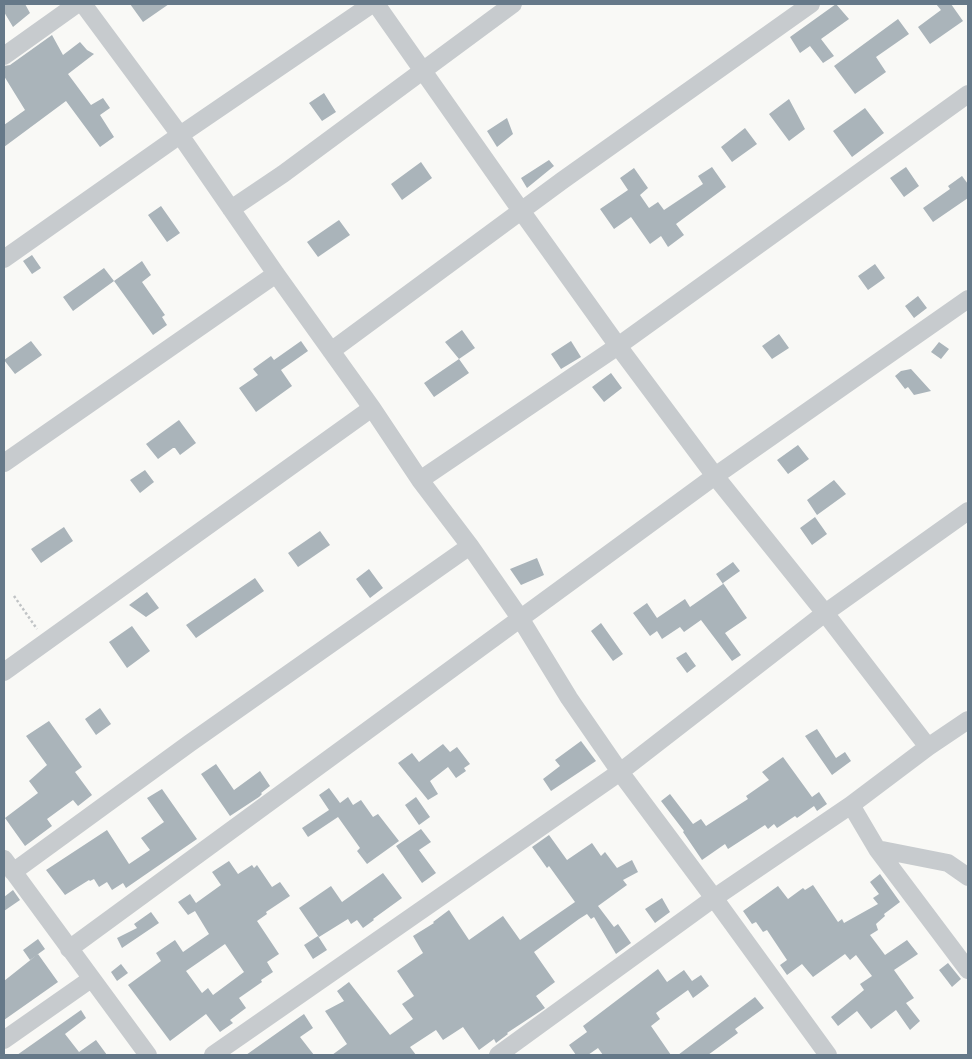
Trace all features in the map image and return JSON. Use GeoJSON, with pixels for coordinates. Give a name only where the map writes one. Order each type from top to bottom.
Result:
{"type":"FeatureCollection","features":[{"type":"Feature","properties":{"kind":"street"},"geometry":{"type":"LineString","coordinates":[[4,56],[76,4]]}},
{"type":"Feature","properties":{"kind":"street"},"geometry":{"type":"LineString","coordinates":[[83,4],[180,135],[372,408],[420,480],[470,546],[520,618],[569,698],[620,772],[828,1055]]}},
{"type":"Feature","properties":{"kind":"street"},"geometry":{"type":"LineString","coordinates":[[4,259],[180,135],[372,4]]}},
{"type":"Feature","properties":{"kind":"street"},"geometry":{"type":"LineString","coordinates":[[376,4],[618,346],[715,476],[825,613],[928,747]]}},
{"type":"Feature","properties":{"kind":"street"},"geometry":{"type":"LineString","coordinates":[[231,209],[282,174],[513,4]]}},
{"type":"Feature","properties":{"kind":"street"},"geometry":{"type":"LineString","coordinates":[[331,351],[595,157],[811,4]]}},
{"type":"Feature","properties":{"kind":"street"},"geometry":{"type":"LineString","coordinates":[[420,480],[618,346],[968,94]]}},
{"type":"Feature","properties":{"kind":"street"},"geometry":{"type":"LineString","coordinates":[[4,463],[276,274]]}},
{"type":"Feature","properties":{"kind":"street"},"geometry":{"type":"LineString","coordinates":[[69,949],[715,476],[968,299]]}},
{"type":"Feature","properties":{"kind":"street"},"geometry":{"type":"LineString","coordinates":[[4,672],[372,408]]}},
{"type":"Feature","properties":{"kind":"street"},"geometry":{"type":"LineString","coordinates":[[213,1055],[620,772],[825,613],[968,511]]}},
{"type":"Feature","properties":{"kind":"street"},"geometry":{"type":"LineString","coordinates":[[148,1055],[8,866],[190,743],[470,546]]}},
{"type":"Feature","properties":{"kind":"street"},"geometry":{"type":"LineString","coordinates":[[498,1055],[714,898],[851,805],[928,747],[968,720]]}},
{"type":"Feature","properties":{"kind":"street"},"geometry":{"type":"LineString","coordinates":[[851,805],[877,849],[968,970]]}},
{"type":"Feature","properties":{"kind":"street"},"geometry":{"type":"LineString","coordinates":[[877,849],[948,863],[968,877]]}},
{"type":"Feature","properties":{"kind":"street"},"geometry":{"type":"LineString","coordinates":[[4,1040],[91,979]]}},
{"type":"Feature","properties":{"kind":"path"},"geometry":{"type":"LineString","coordinates":[[14,596],[46,642]]}},
{"type":"Feature","properties":{"kind":"building"},"geometry":{"type":"Polygon","coordinates":[[[4,4],[25,4],[30,13],[13,27],[4,12],[4,4]]]}},
{"type":"Feature","properties":{"kind":"building"},"geometry":{"type":"Polygon","coordinates":[[[130,4],[169,4],[143,22],[130,4]]]}},
{"type":"Feature","properties":{"kind":"building"},"geometry":{"type":"Polygon","coordinates":[[[836,4],[849,19],[821,39],[834,56],[823,63],[810,46],[800,53],[790,37],[836,4]]]}},
{"type":"Feature","properties":{"kind":"building"},"geometry":{"type":"Polygon","coordinates":[[[936,4],[951,4],[963,21],[930,44],[918,27],[941,10],[936,4]]]}},
{"type":"Feature","properties":{"kind":"building"},"geometry":{"type":"Polygon","coordinates":[[[898,19],[909,34],[876,57],[886,72],[855,94],[834,66],[898,19]]]}},
{"type":"Feature","properties":{"kind":"building"},"geometry":{"type":"Polygon","coordinates":[[[52,35],[63,55],[80,42],[87,50],[94,54],[68,74],[91,105],[103,98],[110,108],[100,115],[114,137],[100,147],[66,101],[4,147],[4,125],[25,110],[4,76],[4,66],[10,65],[52,35]]]}},
{"type":"Feature","properties":{"kind":"building"},"geometry":{"type":"Polygon","coordinates":[[[324,93],[336,112],[322,121],[309,103],[324,93]]]}},
{"type":"Feature","properties":{"kind":"building"},"geometry":{"type":"Polygon","coordinates":[[[789,99],[805,129],[789,141],[769,114],[789,99]]]}},
{"type":"Feature","properties":{"kind":"building"},"geometry":{"type":"Polygon","coordinates":[[[865,108],[884,133],[852,157],[833,131],[865,108]]]}},
{"type":"Feature","properties":{"kind":"building"},"geometry":{"type":"Polygon","coordinates":[[[507,118],[513,134],[497,147],[487,131],[507,118]]]}},
{"type":"Feature","properties":{"kind":"building"},"geometry":{"type":"Polygon","coordinates":[[[745,128],[757,144],[732,162],[721,147],[745,128]]]}},
{"type":"Feature","properties":{"kind":"building"},"geometry":{"type":"Polygon","coordinates":[[[549,160],[554,166],[527,188],[521,178],[549,160]]]}},
{"type":"Feature","properties":{"kind":"building"},"geometry":{"type":"Polygon","coordinates":[[[421,162],[432,178],[402,200],[391,184],[421,162]]]}},
{"type":"Feature","properties":{"kind":"building"},"geometry":{"type":"Polygon","coordinates":[[[712,167],[726,187],[676,224],[684,235],[668,247],[661,236],[650,244],[631,217],[614,229],[600,209],[628,190],[620,178],[634,168],[648,188],[640,195],[649,208],[658,202],[664,210],[703,184],[698,176],[712,167]]]}},
{"type":"Feature","properties":{"kind":"building"},"geometry":{"type":"Polygon","coordinates":[[[906,167],[919,186],[904,197],[890,178],[906,167]]]}},
{"type":"Feature","properties":{"kind":"building"},"geometry":{"type":"Polygon","coordinates":[[[962,176],[968,184],[968,198],[933,222],[923,208],[950,189],[948,186],[962,176]]]}},
{"type":"Feature","properties":{"kind":"building"},"geometry":{"type":"Polygon","coordinates":[[[161,206],[180,233],[167,242],[148,215],[161,206]]]}},
{"type":"Feature","properties":{"kind":"building"},"geometry":{"type":"Polygon","coordinates":[[[339,220],[350,235],[318,257],[307,242],[339,220]]]}},
{"type":"Feature","properties":{"kind":"building"},"geometry":{"type":"Polygon","coordinates":[[[32,255],[41,268],[32,274],[23,261],[32,255]]]}},
{"type":"Feature","properties":{"kind":"building"},"geometry":{"type":"Polygon","coordinates":[[[142,261],[151,275],[142,282],[165,315],[162,317],[167,325],[153,335],[114,281],[142,261]]]}},
{"type":"Feature","properties":{"kind":"building"},"geometry":{"type":"Polygon","coordinates":[[[875,264],[885,278],[868,290],[858,276],[875,264]]]}},
{"type":"Feature","properties":{"kind":"building"},"geometry":{"type":"Polygon","coordinates":[[[104,268],[114,281],[73,311],[63,297],[104,268]]]}},
{"type":"Feature","properties":{"kind":"building"},"geometry":{"type":"Polygon","coordinates":[[[918,296],[927,308],[914,318],[905,306],[918,296]]]}},
{"type":"Feature","properties":{"kind":"building"},"geometry":{"type":"Polygon","coordinates":[[[462,330],[475,348],[459,359],[445,342],[462,330]]]}},
{"type":"Feature","properties":{"kind":"building"},"geometry":{"type":"Polygon","coordinates":[[[779,334],[789,348],[772,359],[762,346],[779,334]]]}},
{"type":"Feature","properties":{"kind":"building"},"geometry":{"type":"Polygon","coordinates":[[[31,341],[42,355],[15,374],[4,360],[31,341]]]}},
{"type":"Feature","properties":{"kind":"building"},"geometry":{"type":"Polygon","coordinates":[[[301,341],[308,351],[281,370],[292,386],[256,412],[239,388],[258,375],[253,369],[271,356],[274,360],[301,341]]]}},
{"type":"Feature","properties":{"kind":"building"},"geometry":{"type":"Polygon","coordinates":[[[571,341],[581,357],[561,369],[551,354],[571,341]]]}},
{"type":"Feature","properties":{"kind":"building"},"geometry":{"type":"Polygon","coordinates":[[[939,342],[949,349],[941,359],[931,352],[939,342]]]}},
{"type":"Feature","properties":{"kind":"building"},"geometry":{"type":"Polygon","coordinates":[[[459,359],[469,373],[434,397],[424,383],[459,359]]]}},
{"type":"Feature","properties":{"kind":"building"},"geometry":{"type":"Polygon","coordinates":[[[911,369],[931,391],[914,395],[908,387],[905,389],[895,376],[901,371],[911,369]]]}},
{"type":"Feature","properties":{"kind":"building"},"geometry":{"type":"Polygon","coordinates":[[[611,373],[622,388],[604,402],[592,387],[611,373]]]}},
{"type":"Feature","properties":{"kind":"building"},"geometry":{"type":"Polygon","coordinates":[[[179,420],[196,443],[180,455],[173,448],[158,459],[146,444],[179,420]]]}},
{"type":"Feature","properties":{"kind":"building"},"geometry":{"type":"Polygon","coordinates":[[[798,445],[809,459],[788,474],[777,460],[798,445]]]}},
{"type":"Feature","properties":{"kind":"building"},"geometry":{"type":"Polygon","coordinates":[[[145,470],[154,482],[140,493],[130,480],[145,470]]]}},
{"type":"Feature","properties":{"kind":"building"},"geometry":{"type":"Polygon","coordinates":[[[834,480],[846,494],[817,515],[807,500],[834,480]]]}},
{"type":"Feature","properties":{"kind":"building"},"geometry":{"type":"Polygon","coordinates":[[[815,517],[827,534],[812,545],[800,528],[815,517]]]}},
{"type":"Feature","properties":{"kind":"building"},"geometry":{"type":"Polygon","coordinates":[[[64,527],[73,541],[41,563],[31,549],[64,527]]]}},
{"type":"Feature","properties":{"kind":"building"},"geometry":{"type":"Polygon","coordinates":[[[320,531],[330,545],[298,567],[288,553],[320,531]]]}},
{"type":"Feature","properties":{"kind":"building"},"geometry":{"type":"Polygon","coordinates":[[[537,558],[544,575],[521,585],[510,569],[537,558]]]}},
{"type":"Feature","properties":{"kind":"building"},"geometry":{"type":"Polygon","coordinates":[[[733,562],[740,571],[723,583],[747,618],[725,633],[741,655],[732,661],[701,620],[684,632],[680,627],[662,639],[657,631],[650,636],[633,613],[647,603],[657,618],[685,599],[690,607],[723,584],[716,574],[733,562]]]}},
{"type":"Feature","properties":{"kind":"building"},"geometry":{"type":"Polygon","coordinates":[[[369,569],[383,588],[370,598],[356,579],[369,569]]]}},
{"type":"Feature","properties":{"kind":"building"},"geometry":{"type":"Polygon","coordinates":[[[255,578],[264,591],[196,638],[186,625],[255,578]]]}},
{"type":"Feature","properties":{"kind":"building"},"geometry":{"type":"Polygon","coordinates":[[[147,592],[159,608],[146,617],[129,605],[147,592]]]}},
{"type":"Feature","properties":{"kind":"building"},"geometry":{"type":"Polygon","coordinates":[[[601,623],[623,654],[613,661],[591,631],[601,623]]]}},
{"type":"Feature","properties":{"kind":"building"},"geometry":{"type":"Polygon","coordinates":[[[132,626],[150,651],[127,668],[109,642],[132,626]]]}},
{"type":"Feature","properties":{"kind":"building"},"geometry":{"type":"Polygon","coordinates":[[[686,652],[696,666],[687,673],[676,658],[686,652]]]}},
{"type":"Feature","properties":{"kind":"building"},"geometry":{"type":"Polygon","coordinates":[[[100,708],[111,724],[96,735],[85,719],[100,708]]]}},
{"type":"Feature","properties":{"kind":"building"},"geometry":{"type":"Polygon","coordinates":[[[49,721],[82,767],[75,772],[92,795],[78,806],[73,800],[47,819],[52,826],[25,846],[5,818],[38,793],[29,781],[47,765],[26,736],[49,721]]]}},
{"type":"Feature","properties":{"kind":"building"},"geometry":{"type":"Polygon","coordinates":[[[817,729],[836,758],[845,752],[851,761],[832,775],[805,736],[817,729]]]}},
{"type":"Feature","properties":{"kind":"building"},"geometry":{"type":"Polygon","coordinates":[[[581,741],[596,761],[551,791],[543,779],[560,766],[555,760],[581,741]]]}},
{"type":"Feature","properties":{"kind":"building"},"geometry":{"type":"Polygon","coordinates":[[[443,744],[450,752],[457,747],[470,764],[464,768],[466,771],[456,778],[448,767],[430,781],[438,794],[428,800],[398,763],[412,753],[419,762],[443,744]]]}},
{"type":"Feature","properties":{"kind":"building"},"geometry":{"type":"Polygon","coordinates":[[[783,757],[812,797],[819,792],[827,804],[817,811],[814,806],[797,818],[795,816],[777,828],[774,824],[768,829],[765,825],[728,849],[725,844],[702,860],[684,831],[661,801],[670,794],[693,824],[701,819],[706,826],[748,799],[746,796],[769,780],[762,772],[783,757]]]}},
{"type":"Feature","properties":{"kind":"building"},"geometry":{"type":"Polygon","coordinates":[[[216,764],[234,790],[260,771],[270,786],[259,797],[230,816],[201,774],[216,764]]]}},
{"type":"Feature","properties":{"kind":"building"},"geometry":{"type":"Polygon","coordinates":[[[329,788],[340,803],[348,797],[353,805],[361,800],[373,817],[378,814],[399,841],[367,864],[357,851],[360,848],[338,817],[308,837],[302,828],[329,810],[319,795],[329,788]]]}},
{"type":"Feature","properties":{"kind":"building"},"geometry":{"type":"Polygon","coordinates":[[[162,789],[197,839],[126,888],[123,883],[112,890],[107,882],[99,887],[94,879],[89,880],[65,895],[46,870],[107,830],[129,864],[150,850],[141,838],[164,822],[147,798],[162,789]]]}},
{"type":"Feature","properties":{"kind":"building"},"geometry":{"type":"Polygon","coordinates":[[[416,797],[430,817],[419,825],[405,805],[416,797]]]}},
{"type":"Feature","properties":{"kind":"building"},"geometry":{"type":"Polygon","coordinates":[[[421,829],[431,842],[419,850],[436,873],[422,883],[396,846],[421,829]]]}},
{"type":"Feature","properties":{"kind":"building"},"geometry":{"type":"Polygon","coordinates":[[[549,835],[567,860],[592,843],[601,856],[605,852],[617,868],[632,860],[638,872],[623,880],[627,885],[598,906],[614,927],[618,924],[631,943],[616,954],[594,917],[591,919],[587,914],[579,919],[534,952],[555,982],[536,996],[545,1008],[507,1033],[496,1043],[494,1039],[479,1050],[463,1027],[443,1040],[436,1030],[410,1047],[416,1055],[332,1055],[347,1044],[325,1011],[344,1001],[337,991],[349,982],[390,1035],[413,1019],[402,1004],[414,996],[397,971],[423,953],[413,936],[434,923],[449,910],[469,940],[503,916],[520,940],[575,902],[549,866],[547,868],[532,847],[549,835]]]}},
{"type":"Feature","properties":{"kind":"building"},"geometry":{"type":"Polygon","coordinates":[[[229,861],[238,874],[252,865],[254,868],[257,865],[272,887],[280,882],[290,896],[266,912],[267,914],[257,921],[279,954],[267,962],[273,972],[239,998],[246,1008],[230,1020],[233,1023],[220,1032],[206,1014],[170,1041],[128,985],[161,961],[156,953],[175,940],[183,952],[209,934],[195,911],[188,915],[178,902],[190,894],[196,903],[221,885],[212,872],[229,861]],[[225,944],[186,971],[202,993],[208,988],[213,995],[244,972],[225,944]]]}},
{"type":"Feature","properties":{"kind":"building"},"geometry":{"type":"Polygon","coordinates":[[[383,873],[402,898],[363,928],[357,920],[351,924],[348,919],[319,937],[299,908],[331,886],[342,902],[383,873]]]}},
{"type":"Feature","properties":{"kind":"building"},"geometry":{"type":"Polygon","coordinates":[[[880,874],[900,902],[884,914],[885,916],[876,924],[878,930],[870,935],[885,955],[907,940],[918,954],[894,970],[914,998],[906,1003],[920,1021],[910,1030],[896,1010],[871,1029],[857,1011],[838,1026],[831,1017],[864,990],[860,984],[872,976],[856,955],[850,960],[845,954],[813,977],[802,964],[787,975],[780,965],[787,960],[767,930],[763,932],[756,922],[752,924],[743,911],[778,886],[788,899],[803,888],[805,890],[813,885],[838,922],[842,919],[844,923],[878,904],[873,898],[879,894],[870,882],[880,874]]]}},
{"type":"Feature","properties":{"kind":"building"},"geometry":{"type":"Polygon","coordinates":[[[13,890],[20,900],[4,911],[4,897],[13,890]]]}},
{"type":"Feature","properties":{"kind":"building"},"geometry":{"type":"Polygon","coordinates":[[[662,898],[670,912],[655,923],[645,909],[662,898]]]}},
{"type":"Feature","properties":{"kind":"building"},"geometry":{"type":"Polygon","coordinates":[[[151,912],[159,923],[122,948],[117,938],[137,928],[134,924],[151,912]]]}},
{"type":"Feature","properties":{"kind":"building"},"geometry":{"type":"Polygon","coordinates":[[[318,936],[327,950],[313,959],[304,945],[318,936]]]}},
{"type":"Feature","properties":{"kind":"building"},"geometry":{"type":"Polygon","coordinates":[[[38,939],[45,949],[30,960],[23,950],[38,939]]]}},
{"type":"Feature","properties":{"kind":"building"},"geometry":{"type":"Polygon","coordinates":[[[38,954],[58,982],[4,1020],[4,981],[38,954]]]}},
{"type":"Feature","properties":{"kind":"building"},"geometry":{"type":"Polygon","coordinates":[[[948,963],[961,979],[952,987],[939,970],[948,963]]]}},
{"type":"Feature","properties":{"kind":"building"},"geometry":{"type":"Polygon","coordinates":[[[121,964],[128,973],[117,981],[111,972],[121,964]]]}},
{"type":"Feature","properties":{"kind":"building"},"geometry":{"type":"Polygon","coordinates":[[[658,969],[667,982],[684,970],[692,981],[701,975],[709,986],[693,998],[688,990],[656,1013],[660,1019],[651,1026],[671,1055],[603,1055],[598,1048],[588,1055],[576,1055],[569,1045],[587,1032],[583,1026],[658,969]]]}},
{"type":"Feature","properties":{"kind":"building"},"geometry":{"type":"Polygon","coordinates":[[[755,997],[764,1008],[735,1029],[738,1033],[708,1055],[678,1055],[755,997]]]}},
{"type":"Feature","properties":{"kind":"building"},"geometry":{"type":"Polygon","coordinates":[[[81,1010],[86,1018],[65,1034],[79,1052],[96,1040],[107,1055],[17,1055],[81,1010]]]}},
{"type":"Feature","properties":{"kind":"building"},"geometry":{"type":"Polygon","coordinates":[[[304,1014],[313,1028],[300,1037],[314,1055],[246,1055],[304,1014]]]}}]}
